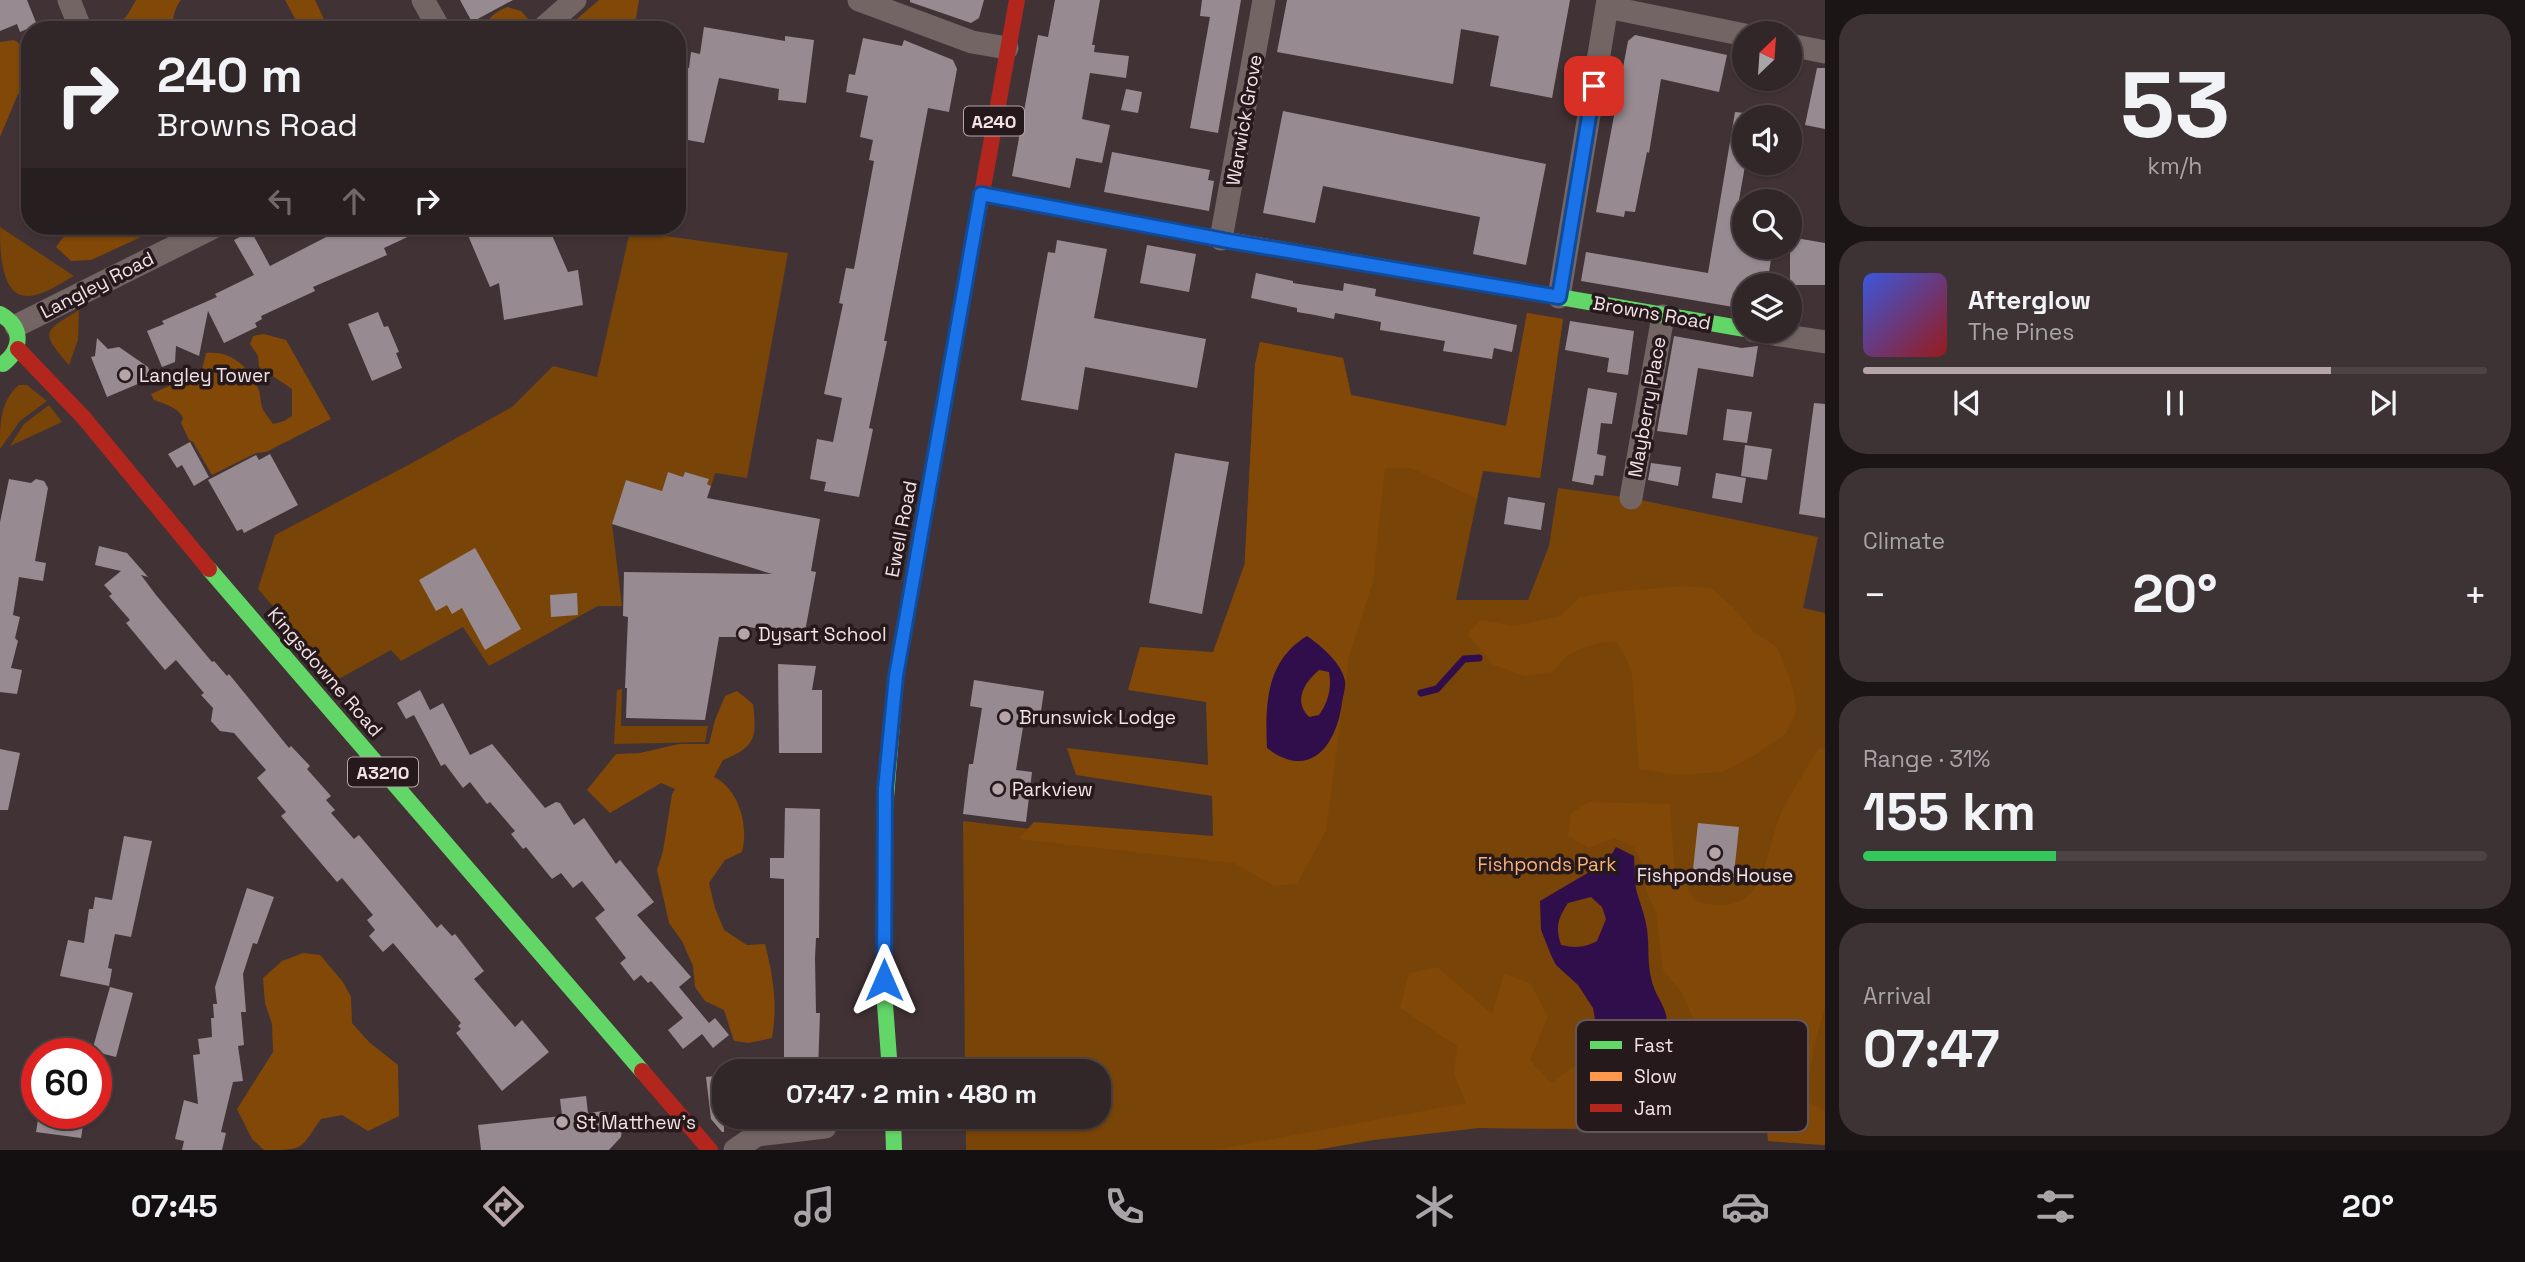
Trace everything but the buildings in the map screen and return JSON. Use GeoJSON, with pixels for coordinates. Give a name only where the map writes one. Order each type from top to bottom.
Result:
{"type":"FeatureCollection","features":[{"type":"Feature","properties":{"kind":"main road","name":"Ewell Road"},"geometry":{"type":"LineString","coordinates":[[889,1059],[884,991],[884,822],[888,750],[905,622],[1017,0]]}},
{"type":"Feature","properties":{"kind":"main road","name":"Browns Road"},"geometry":{"type":"LineString","coordinates":[[981,194],[1221,239],[1732,327]]}},
{"type":"Feature","properties":{"kind":"main road"},"geometry":{"type":"LineString","coordinates":[[0,365],[13,357],[18,349],[19,334],[8,320]]}},
{"type":"Feature","properties":{"kind":"main road","name":"Kingsdowne Road"},"geometry":{"type":"LineString","coordinates":[[18,349],[84,418],[242,609],[710,1150]]}},
{"type":"Feature","properties":{"kind":"main road"},"geometry":{"type":"LineString","coordinates":[[893,1129],[894,1150]]}},
{"type":"Feature","properties":{"kind":"street"},"geometry":{"type":"LineString","coordinates":[[69,0],[77,21]]}},
{"type":"Feature","properties":{"kind":"street"},"geometry":{"type":"LineString","coordinates":[[424,0],[435,21]]}},
{"type":"Feature","properties":{"kind":"street"},"geometry":{"type":"LineString","coordinates":[[551,21],[575,0]]}},
{"type":"Feature","properties":{"kind":"street"},"geometry":{"type":"LineString","coordinates":[[859,0],[972,42],[1007,48]]}},
{"type":"Feature","properties":{"kind":"street","name":"Warwick Grove"},"geometry":{"type":"LineString","coordinates":[[1221,239],[1264,0]]}},
{"type":"Feature","properties":{"kind":"street"},"geometry":{"type":"LineString","coordinates":[[1559,297],[1607,4],[1732,33]]}},
{"type":"Feature","properties":{"kind":"street"},"geometry":{"type":"LineString","coordinates":[[1802,47],[1825,52]]}},
{"type":"Feature","properties":{"kind":"street","name":"Langley Road"},"geometry":{"type":"LineString","coordinates":[[8,320],[196,235]]}},
{"type":"Feature","properties":{"kind":"street","name":"Mayberry Place"},"geometry":{"type":"LineString","coordinates":[[1631,498],[1663,316]]}},
{"type":"Feature","properties":{"kind":"street"},"geometry":{"type":"LineString","coordinates":[[1802,338],[1825,342]]}},
{"type":"Feature","properties":{"kind":"street"},"geometry":{"type":"LineString","coordinates":[[736,1150],[757,1135],[815,1129]]}},
{"type":"Feature","properties":{"kind":"green space"},"geometry":{"type":"Polygon","coordinates":[[[0,227],[74,276],[40,294],[19,294],[12,289],[4,270],[0,227]]]}},
{"type":"Feature","properties":{"kind":"green space"},"geometry":{"type":"Polygon","coordinates":[[[629,235],[659,235],[788,253],[747,478],[715,473],[711,486],[707,484],[708,479],[685,472],[683,477],[668,472],[662,491],[626,480],[612,524],[622,606],[598,606],[489,666],[463,627],[401,661],[391,650],[337,680],[258,589],[275,535],[512,407],[553,366],[597,377],[629,235]]]}},
{"type":"Feature","properties":{"kind":"green space"},"geometry":{"type":"Polygon","coordinates":[[[79,310],[78,340],[69,365],[53,346],[50,333],[58,323],[79,310]]]}},
{"type":"Feature","properties":{"kind":"green space","name":"Fishponds Park"},"geometry":{"type":"Polygon","coordinates":[[[1527,313],[1563,319],[1540,478],[1483,471],[1456,600],[1528,600],[1549,546],[1558,488],[1631,498],[1818,537],[1803,608],[1825,613],[1825,1145],[1768,1141],[1767,1132],[1808,1132],[1808,1020],[1576,1020],[1576,1129],[1478,1128],[1373,1140],[1315,1150],[966,1150],[966,1129],[1111,1129],[1111,1059],[965,1059],[963,821],[1236,853],[1238,687],[1255,365],[1260,342],[1343,358],[1351,395],[1506,426],[1527,313]]]}},
{"type":"Feature","properties":{"kind":"green space"},"geometry":{"type":"Polygon","coordinates":[[[19,385],[27,385],[47,401],[20,421],[0,449],[1,422],[5,406],[19,385]]]}},
{"type":"Feature","properties":{"kind":"green space"},"geometry":{"type":"Polygon","coordinates":[[[49,405],[62,422],[10,446],[24,424],[49,405]]]}},
{"type":"Feature","properties":{"kind":"green space"},"geometry":{"type":"Polygon","coordinates":[[[622,689],[621,726],[708,726],[705,742],[614,744],[617,690],[622,689]]]}},
{"type":"Feature","properties":{"kind":"shaded area"},"geometry":{"type":"Polygon","coordinates":[[[136,0],[181,0],[173,21],[122,21],[136,0]]]}},
{"type":"Feature","properties":{"kind":"shaded area"},"geometry":{"type":"Polygon","coordinates":[[[285,0],[315,0],[325,21],[296,21],[285,0]]]}},
{"type":"Feature","properties":{"kind":"shaded area"},"geometry":{"type":"Polygon","coordinates":[[[599,0],[639,0],[636,21],[574,21],[599,0]]]}},
{"type":"Feature","properties":{"kind":"shaded area"},"geometry":{"type":"Polygon","coordinates":[[[507,7],[521,11],[529,20],[489,21],[507,7]]]}},
{"type":"Feature","properties":{"kind":"shaded area"},"geometry":{"type":"Polygon","coordinates":[[[14,40],[21,44],[21,91],[0,137],[0,42],[14,40]]]}},
{"type":"Feature","properties":{"kind":"shaded area"},"geometry":{"type":"Polygon","coordinates":[[[65,235],[145,235],[91,260],[71,261],[56,247],[65,235]]]}},
{"type":"Feature","properties":{"kind":"shaded area"},"geometry":{"type":"Polygon","coordinates":[[[1527,313],[1563,319],[1540,478],[1483,470],[1477,499],[1411,468],[1385,468],[1373,582],[1349,656],[1326,831],[1297,884],[1274,886],[1234,863],[1018,839],[1034,822],[1213,836],[1212,796],[1076,775],[1067,748],[1208,765],[1206,702],[1128,690],[1140,647],[1213,652],[1245,563],[1255,365],[1260,342],[1343,358],[1351,395],[1506,426],[1527,313]]]}},
{"type":"Feature","properties":{"kind":"shaded area"},"geometry":{"type":"Polygon","coordinates":[[[264,334],[286,340],[331,419],[266,452],[256,453],[212,475],[193,442],[189,440],[181,423],[181,415],[171,407],[154,400],[151,394],[169,386],[167,372],[186,372],[190,379],[201,374],[206,353],[223,354],[244,366],[254,380],[263,410],[273,424],[284,421],[292,416],[292,389],[259,367],[258,356],[250,344],[253,336],[264,334]]]}},
{"type":"Feature","properties":{"kind":"shaded area"},"geometry":{"type":"Polygon","coordinates":[[[1683,586],[1711,588],[1733,607],[1754,632],[1777,647],[1791,681],[1797,710],[1786,734],[1723,772],[1676,775],[1639,769],[1632,675],[1616,641],[1580,649],[1566,658],[1553,672],[1525,676],[1493,665],[1467,634],[1481,620],[1514,626],[1560,616],[1580,597],[1683,586]]]}},
{"type":"Feature","properties":{"kind":"shaded area"},"geometry":{"type":"Polygon","coordinates":[[[1307,636],[1335,661],[1345,683],[1339,719],[1327,745],[1308,760],[1296,761],[1267,748],[1266,732],[1271,685],[1283,658],[1307,636]],[[1319,670],[1302,692],[1302,705],[1309,717],[1319,715],[1325,705],[1330,690],[1329,672],[1319,670]]]}},
{"type":"Feature","properties":{"kind":"shaded area"},"geometry":{"type":"Polygon","coordinates":[[[737,691],[753,704],[754,733],[748,745],[723,760],[714,777],[730,790],[736,799],[743,820],[744,842],[742,852],[725,860],[709,883],[724,930],[747,945],[765,944],[774,990],[772,1038],[749,1043],[734,1041],[724,1010],[705,1001],[695,987],[693,966],[682,941],[669,923],[657,870],[675,789],[661,783],[610,813],[587,790],[616,754],[640,753],[679,744],[709,744],[725,696],[737,691]]]}},
{"type":"Feature","properties":{"kind":"shaded area"},"geometry":{"type":"Polygon","coordinates":[[[1825,748],[1825,1008],[1808,1080],[1808,1020],[1694,1020],[1682,993],[1663,970],[1656,913],[1646,891],[1642,864],[1634,847],[1614,838],[1589,848],[1568,836],[1571,813],[1589,802],[1670,804],[1674,864],[1695,901],[1719,905],[1737,902],[1750,894],[1759,881],[1782,811],[1818,749],[1825,748]]]}},
{"type":"Feature","properties":{"kind":"shaded area"},"geometry":{"type":"Polygon","coordinates":[[[1616,847],[1634,856],[1636,889],[1647,929],[1650,972],[1667,1020],[1595,1020],[1593,1008],[1578,985],[1556,965],[1551,955],[1541,930],[1540,901],[1605,865],[1616,847]],[[1591,897],[1568,903],[1559,923],[1561,945],[1579,947],[1597,941],[1606,919],[1602,907],[1591,897]]]}},
{"type":"Feature","properties":{"kind":"shaded area"},"geometry":{"type":"Polygon","coordinates":[[[303,953],[320,955],[343,982],[351,997],[352,1023],[369,1042],[398,1065],[399,1116],[368,1131],[342,1115],[321,1119],[300,1146],[288,1150],[264,1150],[252,1139],[237,1109],[273,1052],[272,1024],[265,1003],[263,978],[282,961],[303,953]]]}},
{"type":"Feature","properties":{"kind":"shaded area"},"geometry":{"type":"Polygon","coordinates":[[[1437,967],[1492,1014],[1504,974],[1530,983],[1548,1016],[1530,1060],[1551,1083],[1576,1065],[1576,1129],[1478,1128],[1373,1140],[1315,1150],[1213,1150],[1466,1103],[1454,1074],[1457,1046],[1400,1008],[1409,973],[1437,967]]]}},
{"type":"Feature","properties":{"kind":"shaded area"},"geometry":{"type":"Polygon","coordinates":[[[1808,1102],[1825,1110],[1825,1145],[1768,1141],[1767,1132],[1808,1132],[1808,1102]]]}},
{"type":"Feature","properties":{"kind":"waterway"},"geometry":{"type":"LineString","coordinates":[[1421,693],[1437,689],[1464,659],[1479,658]]}},
{"type":"Feature","properties":{"kind":"traffic: fast"},"geometry":{"type":"LineString","coordinates":[[1478,283],[1732,327]]}},
{"type":"Feature","properties":{"kind":"traffic: fast"},"geometry":{"type":"LineString","coordinates":[[0,314],[13,325],[18,338],[10,358],[3,364]]}},
{"type":"Feature","properties":{"kind":"traffic: fast"},"geometry":{"type":"LineString","coordinates":[[889,1059],[884,991],[884,822],[896,675],[958,326]]}},
{"type":"Feature","properties":{"kind":"traffic: fast"},"geometry":{"type":"LineString","coordinates":[[209,569],[642,1071]]}},
{"type":"Feature","properties":{"kind":"traffic: fast"},"geometry":{"type":"LineString","coordinates":[[893,1129],[894,1150]]}},
{"type":"Feature","properties":{"kind":"traffic: slow"},"geometry":{"type":"LineString","coordinates":[[1181,232],[1478,283]]}},
{"type":"Feature","properties":{"kind":"traffic: jam"},"geometry":{"type":"LineString","coordinates":[[958,326],[1017,0]]}},
{"type":"Feature","properties":{"kind":"traffic: jam"},"geometry":{"type":"LineString","coordinates":[[981,194],[1181,232]]}},
{"type":"Feature","properties":{"kind":"traffic: jam"},"geometry":{"type":"LineString","coordinates":[[18,349],[84,418],[209,569]]}},
{"type":"Feature","properties":{"kind":"traffic: jam"},"geometry":{"type":"LineString","coordinates":[[642,1071],[710,1150]]}},
{"type":"Feature","properties":{"kind":"place","name":"Langley Tower"},"geometry":{"type":"Point","coordinates":[125,375]}},
{"type":"Feature","properties":{"kind":"place","name":"Dysart School"},"geometry":{"type":"Point","coordinates":[744,634]}},
{"type":"Feature","properties":{"kind":"place","name":"Brunswick Lodge"},"geometry":{"type":"Point","coordinates":[1005,717]}},
{"type":"Feature","properties":{"kind":"place","name":"Parkview"},"geometry":{"type":"Point","coordinates":[998,789]}},
{"type":"Feature","properties":{"kind":"place","name":"Fishponds House"},"geometry":{"type":"Point","coordinates":[1715,853]}},
{"type":"Feature","properties":{"kind":"place","name":"St Matthew's"},"geometry":{"type":"Point","coordinates":[562,1122]}},
{"type":"Feature","properties":{"kind":"route"},"geometry":{"type":"LineString","coordinates":[[884,980],[885,789],[896,676],[981,194],[1229,241],[1559,297],[1594,86]]}}]}
